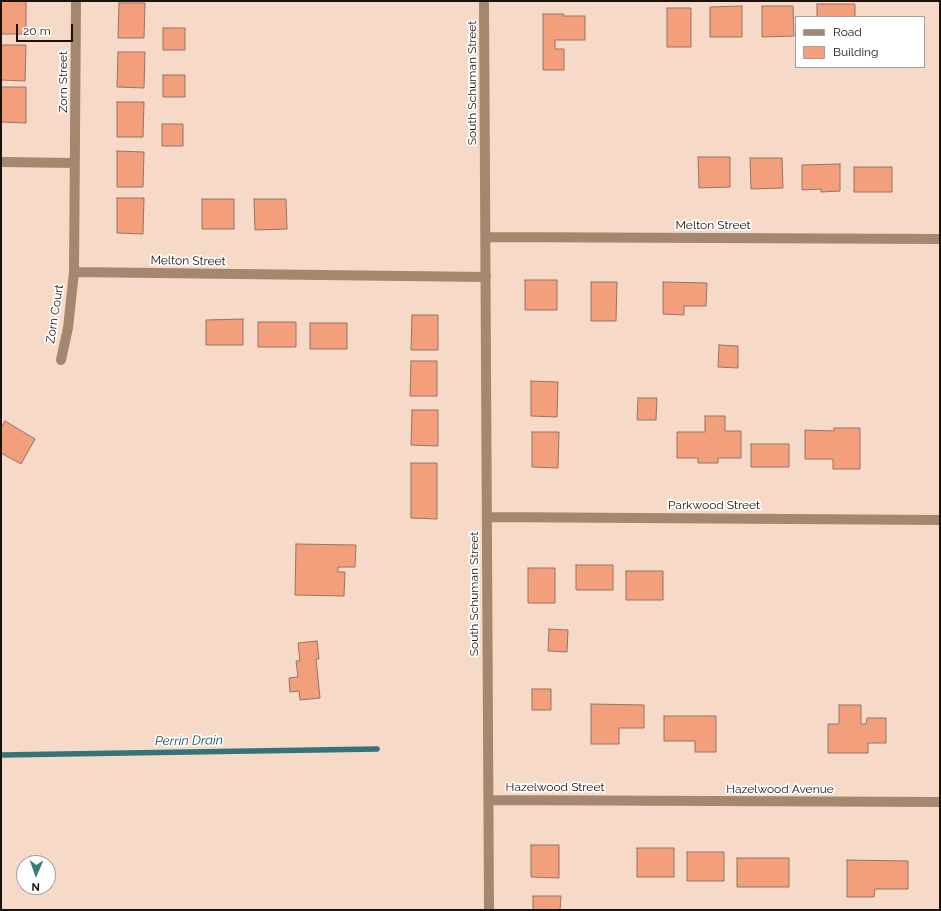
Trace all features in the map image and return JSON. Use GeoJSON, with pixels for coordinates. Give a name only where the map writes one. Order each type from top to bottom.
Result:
{"type":"FeatureCollection","features":[{"type":"Feature","properties":{"kind":"street","name":"Zorn Street"},"geometry":{"type":"LineString","coordinates":[[75,163],[76,1]]}},
{"type":"Feature","properties":{"kind":"street","name":"South Schuman Street"},"geometry":{"type":"LineString","coordinates":[[484,1],[489,910]]}},
{"type":"Feature","properties":{"kind":"street"},"geometry":{"type":"LineString","coordinates":[[1,162],[75,163],[74,272]]}},
{"type":"Feature","properties":{"kind":"street","name":"Melton Street"},"geometry":{"type":"LineString","coordinates":[[486,237],[940,239]]}},
{"type":"Feature","properties":{"kind":"street","name":"Melton Street"},"geometry":{"type":"LineString","coordinates":[[74,272],[486,277]]}},
{"type":"Feature","properties":{"kind":"street","name":"Zorn Court"},"geometry":{"type":"LineString","coordinates":[[61,360],[68,328],[74,272]]}},
{"type":"Feature","properties":{"kind":"street","name":"Parkwood Street"},"geometry":{"type":"LineString","coordinates":[[487,516],[940,520]]}},
{"type":"Feature","properties":{"kind":"street","name":"Hazelwood Street"},"geometry":{"type":"LineString","coordinates":[[488,800],[620,801]]}},
{"type":"Feature","properties":{"kind":"street","name":"Hazelwood Avenue"},"geometry":{"type":"LineString","coordinates":[[620,801],[940,802]]}},
{"type":"Feature","properties":{"kind":"building"},"geometry":{"type":"Polygon","coordinates":[[[1,1],[26,1],[26,34],[1,34],[1,1]]]}},
{"type":"Feature","properties":{"kind":"building"},"geometry":{"type":"Polygon","coordinates":[[[119,3],[145,3],[144,38],[118,38],[119,3]]]}},
{"type":"Feature","properties":{"kind":"building"},"geometry":{"type":"Polygon","coordinates":[[[817,4],[855,4],[855,16],[817,16],[817,4]]]}},
{"type":"Feature","properties":{"kind":"building"},"geometry":{"type":"Polygon","coordinates":[[[742,6],[742,37],[710,37],[710,7],[742,6]]]}},
{"type":"Feature","properties":{"kind":"building"},"geometry":{"type":"Polygon","coordinates":[[[762,6],[793,6],[794,36],[762,37],[762,6]]]}},
{"type":"Feature","properties":{"kind":"building"},"geometry":{"type":"Polygon","coordinates":[[[667,8],[691,8],[691,47],[667,47],[667,8]]]}},
{"type":"Feature","properties":{"kind":"building"},"geometry":{"type":"Polygon","coordinates":[[[543,14],[585,16],[585,40],[555,40],[555,49],[564,49],[564,70],[543,70],[543,14]]]}},
{"type":"Feature","properties":{"kind":"building"},"geometry":{"type":"Polygon","coordinates":[[[163,28],[185,28],[185,50],[163,50],[163,28]]]}},
{"type":"Feature","properties":{"kind":"building"},"geometry":{"type":"Polygon","coordinates":[[[1,45],[26,45],[25,81],[1,80],[1,45]]]}},
{"type":"Feature","properties":{"kind":"building"},"geometry":{"type":"Polygon","coordinates":[[[118,52],[145,52],[144,88],[117,87],[118,52]]]}},
{"type":"Feature","properties":{"kind":"building"},"geometry":{"type":"Polygon","coordinates":[[[163,75],[185,75],[185,97],[163,97],[163,75]]]}},
{"type":"Feature","properties":{"kind":"building"},"geometry":{"type":"Polygon","coordinates":[[[1,87],[26,87],[26,123],[1,122],[1,87]]]}},
{"type":"Feature","properties":{"kind":"building"},"geometry":{"type":"Polygon","coordinates":[[[117,102],[144,102],[143,137],[117,137],[117,102]]]}},
{"type":"Feature","properties":{"kind":"building"},"geometry":{"type":"Polygon","coordinates":[[[162,124],[183,124],[183,146],[162,146],[162,124]]]}},
{"type":"Feature","properties":{"kind":"building"},"geometry":{"type":"Polygon","coordinates":[[[117,151],[144,152],[143,187],[117,187],[117,151]]]}},
{"type":"Feature","properties":{"kind":"building"},"geometry":{"type":"Polygon","coordinates":[[[698,157],[730,157],[730,187],[699,188],[698,157]]]}},
{"type":"Feature","properties":{"kind":"building"},"geometry":{"type":"Polygon","coordinates":[[[750,158],[782,158],[783,188],[751,189],[750,158]]]}},
{"type":"Feature","properties":{"kind":"building"},"geometry":{"type":"Polygon","coordinates":[[[840,164],[840,191],[821,192],[821,189],[802,190],[802,165],[840,164]]]}},
{"type":"Feature","properties":{"kind":"building"},"geometry":{"type":"Polygon","coordinates":[[[854,167],[892,167],[892,192],[854,192],[854,167]]]}},
{"type":"Feature","properties":{"kind":"building"},"geometry":{"type":"Polygon","coordinates":[[[117,198],[144,198],[143,234],[117,233],[117,198]]]}},
{"type":"Feature","properties":{"kind":"building"},"geometry":{"type":"Polygon","coordinates":[[[202,199],[234,199],[234,229],[202,229],[202,199]]]}},
{"type":"Feature","properties":{"kind":"building"},"geometry":{"type":"Polygon","coordinates":[[[254,199],[286,199],[287,229],[255,230],[254,199]]]}},
{"type":"Feature","properties":{"kind":"building"},"geometry":{"type":"Polygon","coordinates":[[[525,280],[557,280],[557,310],[525,310],[525,280]]]}},
{"type":"Feature","properties":{"kind":"building"},"geometry":{"type":"Polygon","coordinates":[[[591,282],[617,282],[616,321],[591,321],[591,282]]]}},
{"type":"Feature","properties":{"kind":"building"},"geometry":{"type":"Polygon","coordinates":[[[663,282],[707,283],[706,306],[684,306],[684,315],[663,314],[663,282]]]}},
{"type":"Feature","properties":{"kind":"building"},"geometry":{"type":"Polygon","coordinates":[[[412,315],[438,315],[438,350],[411,350],[412,315]]]}},
{"type":"Feature","properties":{"kind":"building"},"geometry":{"type":"Polygon","coordinates":[[[243,319],[243,345],[206,345],[206,320],[243,319]]]}},
{"type":"Feature","properties":{"kind":"building"},"geometry":{"type":"Polygon","coordinates":[[[258,322],[296,322],[296,347],[258,347],[258,322]]]}},
{"type":"Feature","properties":{"kind":"building"},"geometry":{"type":"Polygon","coordinates":[[[310,323],[347,323],[347,349],[310,349],[310,323]]]}},
{"type":"Feature","properties":{"kind":"building"},"geometry":{"type":"Polygon","coordinates":[[[719,345],[738,346],[738,368],[718,367],[719,345]]]}},
{"type":"Feature","properties":{"kind":"building"},"geometry":{"type":"Polygon","coordinates":[[[411,361],[437,361],[437,396],[410,396],[411,361]]]}},
{"type":"Feature","properties":{"kind":"building"},"geometry":{"type":"Polygon","coordinates":[[[531,381],[558,382],[557,417],[531,416],[531,381]]]}},
{"type":"Feature","properties":{"kind":"building"},"geometry":{"type":"Polygon","coordinates":[[[638,398],[657,398],[656,420],[637,420],[638,398]]]}},
{"type":"Feature","properties":{"kind":"building"},"geometry":{"type":"Polygon","coordinates":[[[412,410],[438,410],[438,446],[411,445],[412,410]]]}},
{"type":"Feature","properties":{"kind":"building"},"geometry":{"type":"Polygon","coordinates":[[[705,416],[725,416],[725,431],[741,431],[741,458],[718,458],[718,463],[698,463],[698,458],[677,458],[677,432],[705,432],[705,416]]]}},
{"type":"Feature","properties":{"kind":"building"},"geometry":{"type":"Polygon","coordinates":[[[5,421],[35,439],[21,464],[1,453],[1,427],[5,421]]]}},
{"type":"Feature","properties":{"kind":"building"},"geometry":{"type":"Polygon","coordinates":[[[834,428],[860,428],[860,469],[833,469],[833,459],[805,459],[805,430],[834,431],[834,428]]]}},
{"type":"Feature","properties":{"kind":"building"},"geometry":{"type":"Polygon","coordinates":[[[532,432],[559,432],[558,468],[532,467],[532,432]]]}},
{"type":"Feature","properties":{"kind":"building"},"geometry":{"type":"Polygon","coordinates":[[[751,444],[789,444],[789,467],[751,467],[751,444]]]}},
{"type":"Feature","properties":{"kind":"building"},"geometry":{"type":"Polygon","coordinates":[[[411,463],[437,463],[437,519],[411,518],[411,463]]]}},
{"type":"Feature","properties":{"kind":"building"},"geometry":{"type":"Polygon","coordinates":[[[296,544],[356,545],[355,567],[338,567],[338,572],[345,572],[344,596],[295,595],[296,544]]]}},
{"type":"Feature","properties":{"kind":"building"},"geometry":{"type":"Polygon","coordinates":[[[576,565],[613,565],[613,590],[576,590],[576,565]]]}},
{"type":"Feature","properties":{"kind":"building"},"geometry":{"type":"Polygon","coordinates":[[[528,568],[555,568],[555,603],[528,603],[528,568]]]}},
{"type":"Feature","properties":{"kind":"building"},"geometry":{"type":"Polygon","coordinates":[[[626,571],[663,571],[663,600],[626,600],[626,571]]]}},
{"type":"Feature","properties":{"kind":"building"},"geometry":{"type":"Polygon","coordinates":[[[549,629],[568,630],[567,652],[548,651],[549,629]]]}},
{"type":"Feature","properties":{"kind":"building"},"geometry":{"type":"Polygon","coordinates":[[[317,641],[319,659],[316,659],[320,698],[300,700],[299,691],[290,692],[289,678],[298,677],[296,661],[300,661],[298,643],[317,641]]]}},
{"type":"Feature","properties":{"kind":"building"},"geometry":{"type":"Polygon","coordinates":[[[532,689],[551,689],[551,710],[532,710],[532,689]]]}},
{"type":"Feature","properties":{"kind":"building"},"geometry":{"type":"Polygon","coordinates":[[[591,704],[644,705],[644,728],[619,728],[619,744],[591,744],[591,704]]]}},
{"type":"Feature","properties":{"kind":"building"},"geometry":{"type":"Polygon","coordinates":[[[839,705],[861,705],[861,724],[866,724],[867,718],[886,718],[886,743],[868,743],[868,753],[828,753],[828,724],[839,724],[839,705]]]}},
{"type":"Feature","properties":{"kind":"building"},"geometry":{"type":"Polygon","coordinates":[[[664,716],[716,716],[716,752],[695,752],[695,741],[664,741],[664,716]]]}},
{"type":"Feature","properties":{"kind":"building"},"geometry":{"type":"Polygon","coordinates":[[[531,845],[559,845],[559,878],[531,877],[531,845]]]}},
{"type":"Feature","properties":{"kind":"building"},"geometry":{"type":"Polygon","coordinates":[[[637,848],[674,848],[674,877],[637,877],[637,848]]]}},
{"type":"Feature","properties":{"kind":"building"},"geometry":{"type":"Polygon","coordinates":[[[687,852],[724,852],[724,881],[687,881],[687,852]]]}},
{"type":"Feature","properties":{"kind":"building"},"geometry":{"type":"Polygon","coordinates":[[[737,858],[789,858],[789,887],[737,887],[737,858]]]}},
{"type":"Feature","properties":{"kind":"building"},"geometry":{"type":"Polygon","coordinates":[[[847,860],[908,861],[908,889],[875,889],[874,897],[847,897],[847,860]]]}},
{"type":"Feature","properties":{"kind":"building"},"geometry":{"type":"Polygon","coordinates":[[[533,896],[561,896],[560,910],[533,910],[533,896]]]}},
{"type":"Feature","properties":{"kind":"waterway","name":"Perrin Drain"},"geometry":{"type":"LineString","coordinates":[[1,755],[377,749]]}}]}
